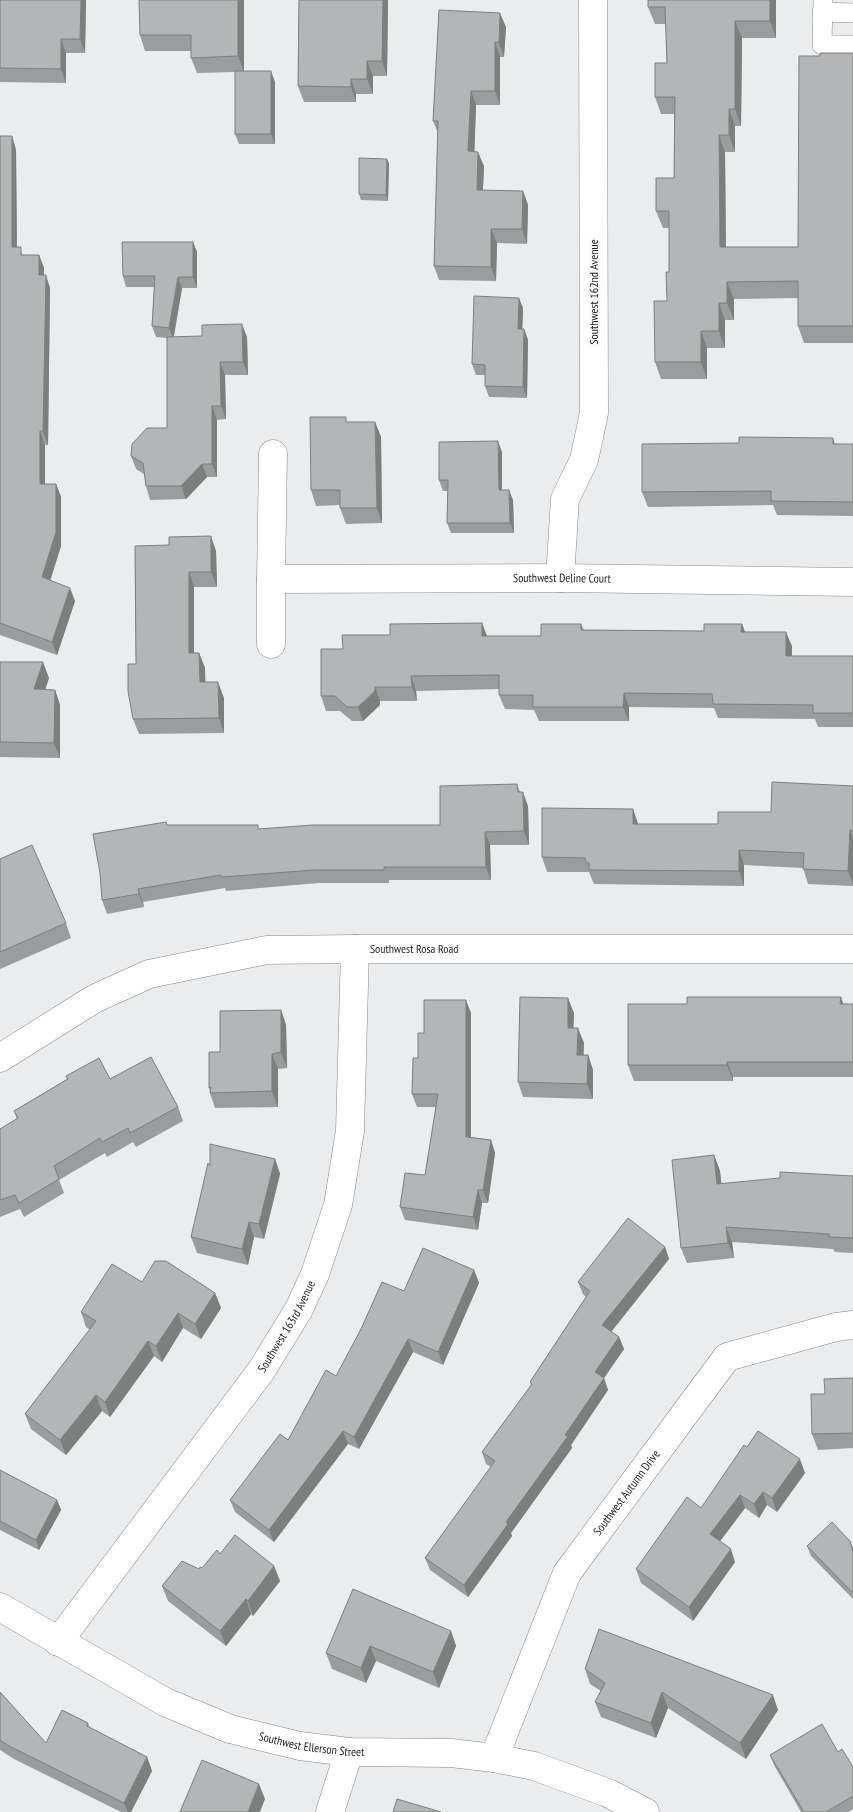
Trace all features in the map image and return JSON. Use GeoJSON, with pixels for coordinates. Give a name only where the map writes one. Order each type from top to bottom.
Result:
{"type":"FeatureCollection","features":[{"type":"Feature","properties":{"kind":"street","name":"Southwest 162nd Avenue"},"geometry":{"type":"LineString","coordinates":[[560,578],[565,499],[584,460],[594,413],[593,0]]}},
{"type":"Feature","properties":{"kind":"street"},"geometry":{"type":"LineString","coordinates":[[271,644],[273,454]]}},
{"type":"Feature","properties":{"kind":"street","name":"Southwest Deline Court"},"geometry":{"type":"LineString","coordinates":[[271,579],[560,578],[853,582]]}},
{"type":"Feature","properties":{"kind":"street","name":"Southwest 163rd Avenue"},"geometry":{"type":"LineString","coordinates":[[58,1642],[261,1371],[299,1309],[311,1282],[338,1205],[347,1158],[350,1131],[355,949]]}},
{"type":"Feature","properties":{"kind":"street","name":"Southwest Rosa Road"},"geometry":{"type":"LineString","coordinates":[[0,1058],[94,999],[148,974],[267,950],[853,949]]}},
{"type":"Feature","properties":{"kind":"street","name":"Southwest Autumn Drive"},"geometry":{"type":"LineString","coordinates":[[494,1758],[567,1573],[727,1357],[836,1327],[853,1325]]}},
{"type":"Feature","properties":{"kind":"street","name":"Southwest Ellerson Street"},"geometry":{"type":"LineString","coordinates":[[0,1606],[58,1642],[164,1702],[230,1729],[300,1746],[349,1752],[451,1753],[494,1758],[534,1766],[608,1793],[645,1812]]}},
{"type":"Feature","properties":{"kind":"street"},"geometry":{"type":"LineString","coordinates":[[330,1812],[349,1752]]}},
{"type":"Feature","properties":{"kind":"lane"},"geometry":{"type":"LineString","coordinates":[[853,13],[823,6],[822,45],[853,45]]}},
{"type":"Feature","properties":{"kind":"building"},"geometry":{"type":"Polygon","coordinates":[[[0,0],[81,0],[80,39],[61,39],[61,69],[0,68],[0,0]]]}},
{"type":"Feature","properties":{"kind":"building"},"geometry":{"type":"Polygon","coordinates":[[[139,0],[238,0],[238,56],[191,58],[191,35],[140,35],[139,0]]]}},
{"type":"Feature","properties":{"kind":"building"},"geometry":{"type":"Polygon","coordinates":[[[299,0],[383,0],[382,61],[367,61],[367,79],[351,79],[351,87],[298,86],[299,0]]]}},
{"type":"Feature","properties":{"kind":"building"},"geometry":{"type":"Polygon","coordinates":[[[648,0],[770,0],[770,21],[735,21],[735,109],[729,109],[729,135],[719,135],[720,247],[798,247],[799,56],[820,56],[820,53],[853,53],[853,326],[798,326],[798,281],[727,282],[727,303],[719,303],[719,331],[701,331],[701,362],[655,362],[654,301],[667,301],[666,272],[669,272],[669,211],[656,211],[656,178],[674,178],[675,97],[655,97],[655,63],[667,63],[665,7],[648,7],[648,0]]]}},
{"type":"Feature","properties":{"kind":"building"},"geometry":{"type":"Polygon","coordinates":[[[439,10],[500,13],[499,43],[495,42],[495,91],[471,91],[468,151],[478,152],[477,190],[523,191],[522,229],[491,229],[491,267],[434,266],[438,121],[433,121],[439,10]]]}},
{"type":"Feature","properties":{"kind":"building"},"geometry":{"type":"Polygon","coordinates":[[[235,71],[271,71],[271,134],[235,134],[235,71]]]}},
{"type":"Feature","properties":{"kind":"building"},"geometry":{"type":"Polygon","coordinates":[[[0,136],[12,136],[12,247],[21,247],[21,255],[39,255],[39,275],[46,275],[43,431],[40,431],[40,484],[56,484],[56,532],[42,577],[70,588],[52,642],[0,623],[0,136]]]}},
{"type":"Feature","properties":{"kind":"building"},"geometry":{"type":"Polygon","coordinates":[[[359,158],[387,159],[386,195],[359,194],[359,158]]]}},
{"type":"Feature","properties":{"kind":"building"},"geometry":{"type":"Polygon","coordinates":[[[122,242],[193,242],[193,277],[178,277],[169,328],[152,326],[155,276],[123,276],[122,242]]]}},
{"type":"Feature","properties":{"kind":"building"},"geometry":{"type":"Polygon","coordinates":[[[474,296],[519,298],[518,329],[524,329],[523,387],[485,386],[485,365],[472,364],[474,296]]]}},
{"type":"Feature","properties":{"kind":"building"},"geometry":{"type":"Polygon","coordinates":[[[242,324],[243,362],[220,362],[221,406],[212,406],[212,464],[202,464],[181,486],[146,486],[143,463],[131,456],[132,444],[147,428],[167,428],[167,337],[202,336],[202,325],[242,324]]]}},
{"type":"Feature","properties":{"kind":"building"},"geometry":{"type":"Polygon","coordinates":[[[310,417],[346,417],[346,422],[375,422],[377,508],[340,508],[340,490],[311,490],[310,417]]]}},
{"type":"Feature","properties":{"kind":"building"},"geometry":{"type":"Polygon","coordinates":[[[739,437],[833,438],[833,444],[853,444],[853,502],[771,501],[771,491],[642,492],[642,444],[739,443],[739,437]]]}},
{"type":"Feature","properties":{"kind":"building"},"geometry":{"type":"Polygon","coordinates":[[[498,441],[499,490],[509,490],[510,523],[447,523],[448,480],[439,480],[439,442],[498,441]]]}},
{"type":"Feature","properties":{"kind":"building"},"geometry":{"type":"Polygon","coordinates":[[[211,536],[211,572],[189,572],[189,653],[199,653],[200,682],[218,682],[219,718],[133,719],[128,691],[128,664],[136,664],[135,546],[169,545],[169,537],[211,536]]]}},
{"type":"Feature","properties":{"kind":"building"},"geometry":{"type":"Polygon","coordinates":[[[482,623],[482,636],[541,636],[541,624],[581,624],[581,630],[704,631],[704,624],[742,624],[741,632],[786,632],[786,656],[853,656],[853,713],[813,713],[813,705],[713,704],[712,694],[624,693],[623,707],[533,707],[533,695],[499,695],[499,675],[411,676],[412,687],[375,687],[375,691],[358,707],[347,707],[335,696],[321,696],[321,649],[343,649],[342,635],[390,635],[390,624],[482,623]]]}},
{"type":"Feature","properties":{"kind":"building"},"geometry":{"type":"Polygon","coordinates":[[[0,662],[43,662],[34,689],[55,690],[54,743],[0,742],[0,662]]]}},
{"type":"Feature","properties":{"kind":"building"},"geometry":{"type":"Polygon","coordinates":[[[772,782],[853,786],[853,830],[850,830],[848,871],[803,869],[804,853],[739,850],[739,871],[589,870],[589,863],[586,863],[585,858],[542,857],[542,808],[633,809],[633,824],[718,824],[718,812],[771,812],[772,782]]]}},
{"type":"Feature","properties":{"kind":"building"},"geometry":{"type":"Polygon","coordinates":[[[517,784],[518,792],[523,792],[524,831],[485,832],[486,867],[384,867],[384,870],[314,870],[222,877],[221,875],[138,889],[139,894],[102,900],[100,873],[93,834],[166,822],[167,825],[258,825],[258,829],[313,825],[440,825],[440,786],[517,784]]]}},
{"type":"Feature","properties":{"kind":"building"},"geometry":{"type":"Polygon","coordinates":[[[32,845],[66,923],[0,952],[0,859],[32,845]]]}},
{"type":"Feature","properties":{"kind":"building"},"geometry":{"type":"Polygon","coordinates":[[[520,997],[568,998],[568,1028],[578,1028],[577,1055],[588,1055],[587,1084],[518,1082],[520,997]]]}},
{"type":"Feature","properties":{"kind":"building"},"geometry":{"type":"Polygon","coordinates":[[[687,997],[841,997],[840,1004],[853,1004],[853,1062],[727,1062],[727,1065],[628,1065],[628,1004],[687,1004],[687,997]]]}},
{"type":"Feature","properties":{"kind":"building"},"geometry":{"type":"Polygon","coordinates":[[[424,1000],[466,1000],[466,1137],[491,1140],[483,1190],[478,1190],[473,1217],[400,1207],[405,1173],[425,1175],[438,1094],[412,1094],[413,1058],[418,1058],[418,1033],[424,1033],[424,1000]]]}},
{"type":"Feature","properties":{"kind":"building"},"geometry":{"type":"Polygon","coordinates":[[[281,1010],[281,1052],[272,1054],[272,1091],[210,1093],[209,1052],[220,1052],[220,1011],[281,1010]]]}},
{"type":"Feature","properties":{"kind":"building"},"geometry":{"type":"Polygon","coordinates":[[[151,1057],[178,1107],[130,1133],[128,1128],[102,1142],[100,1138],[54,1166],[59,1179],[19,1203],[15,1195],[0,1200],[0,1129],[18,1118],[14,1111],[68,1079],[66,1076],[99,1058],[110,1079],[151,1057]]]}},
{"type":"Feature","properties":{"kind":"building"},"geometry":{"type":"Polygon","coordinates":[[[210,1144],[275,1159],[259,1224],[249,1222],[242,1249],[191,1237],[208,1163],[210,1166],[210,1144]]]}},
{"type":"Feature","properties":{"kind":"building"},"geometry":{"type":"Polygon","coordinates":[[[714,1155],[717,1184],[780,1178],[780,1172],[853,1176],[853,1238],[829,1237],[829,1234],[726,1227],[728,1243],[681,1248],[672,1160],[714,1155]]]}},
{"type":"Feature","properties":{"kind":"building"},"geometry":{"type":"Polygon","coordinates":[[[628,1218],[665,1247],[602,1325],[619,1337],[595,1372],[604,1378],[565,1435],[568,1436],[506,1522],[508,1524],[464,1585],[425,1558],[495,1461],[482,1452],[532,1384],[530,1382],[590,1291],[578,1282],[628,1218]]]}},
{"type":"Feature","properties":{"kind":"building"},"geometry":{"type":"Polygon","coordinates":[[[423,1248],[474,1270],[438,1352],[408,1339],[354,1437],[343,1431],[269,1530],[230,1500],[280,1434],[288,1440],[326,1370],[336,1376],[361,1329],[382,1282],[404,1291],[423,1248]]]}},
{"type":"Feature","properties":{"kind":"building"},"geometry":{"type":"Polygon","coordinates":[[[155,1261],[166,1261],[215,1293],[195,1324],[178,1313],[156,1346],[148,1341],[105,1402],[96,1395],[60,1440],[25,1414],[96,1321],[81,1312],[112,1264],[142,1282],[155,1261]]]}},
{"type":"Feature","properties":{"kind":"building"},"geometry":{"type":"Polygon","coordinates":[[[853,1378],[853,1433],[812,1434],[811,1394],[825,1394],[824,1379],[853,1378]]]}},
{"type":"Feature","properties":{"kind":"building"},"geometry":{"type":"Polygon","coordinates":[[[758,1431],[800,1459],[772,1498],[763,1492],[754,1504],[740,1495],[710,1534],[731,1549],[689,1607],[636,1569],[687,1497],[701,1508],[744,1445],[747,1447],[758,1431]]]}},
{"type":"Feature","properties":{"kind":"building"},"geometry":{"type":"Polygon","coordinates":[[[0,1470],[57,1500],[36,1540],[0,1521],[0,1470]]]}},
{"type":"Feature","properties":{"kind":"building"},"geometry":{"type":"Polygon","coordinates":[[[832,1522],[850,1541],[853,1552],[853,1593],[807,1546],[832,1522]]]}},
{"type":"Feature","properties":{"kind":"building"},"geometry":{"type":"Polygon","coordinates":[[[235,1535],[274,1566],[248,1601],[246,1599],[220,1631],[162,1586],[182,1561],[199,1569],[200,1567],[202,1568],[217,1550],[220,1554],[235,1535]]]}},
{"type":"Feature","properties":{"kind":"building"},"geometry":{"type":"Polygon","coordinates":[[[353,1589],[451,1631],[433,1672],[370,1646],[361,1668],[326,1653],[353,1589]]]}},
{"type":"Feature","properties":{"kind":"building"},"geometry":{"type":"Polygon","coordinates":[[[599,1629],[773,1695],[740,1743],[662,1692],[651,1723],[595,1702],[605,1683],[585,1669],[599,1629]]]}},
{"type":"Feature","properties":{"kind":"building"},"geometry":{"type":"Polygon","coordinates":[[[0,1692],[46,1743],[62,1710],[88,1723],[87,1726],[147,1757],[124,1803],[0,1740],[0,1692]]]}},
{"type":"Feature","properties":{"kind":"building"},"geometry":{"type":"Polygon","coordinates":[[[822,1724],[838,1752],[842,1749],[853,1767],[853,1796],[826,1812],[804,1812],[770,1755],[822,1724]]]}},
{"type":"Feature","properties":{"kind":"building"},"geometry":{"type":"Polygon","coordinates":[[[202,1760],[259,1784],[248,1812],[180,1812],[202,1760]]]}},
{"type":"Feature","properties":{"kind":"building"},"geometry":{"type":"Polygon","coordinates":[[[397,1799],[441,1812],[393,1812],[397,1799]]]}}]}
